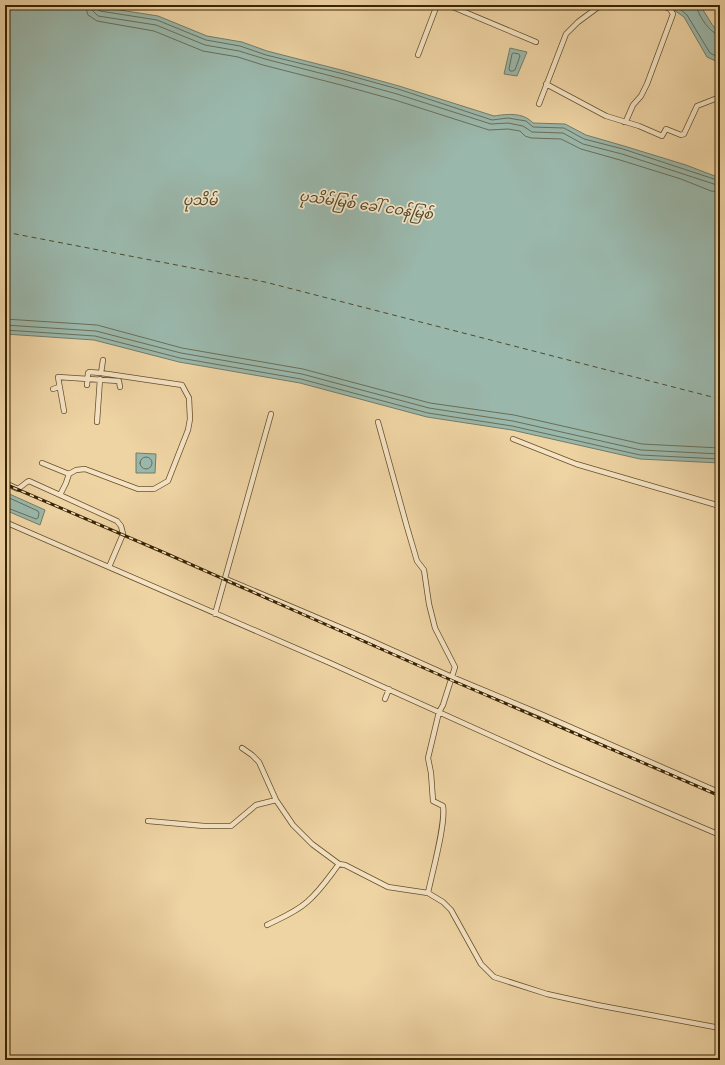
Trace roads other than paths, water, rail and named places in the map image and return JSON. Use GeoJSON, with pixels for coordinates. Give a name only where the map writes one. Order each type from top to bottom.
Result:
{"type":"FeatureCollection","features":[{"type":"Feature","properties":{"kind":"street"},"geometry":{"type":"LineString","coordinates":[[418,55],[437,5]]}},
{"type":"Feature","properties":{"kind":"street"},"geometry":{"type":"LineString","coordinates":[[448,5],[536,42]]}},
{"type":"Feature","properties":{"kind":"street"},"geometry":{"type":"LineString","coordinates":[[539,104],[566,34],[578,22],[601,5]]}},
{"type":"Feature","properties":{"kind":"street"},"geometry":{"type":"LineString","coordinates":[[624,122],[626,121],[632,105],[641,96],[647,84],[673,14],[670,9],[661,5]]}},
{"type":"Feature","properties":{"kind":"street"},"geometry":{"type":"LineString","coordinates":[[546,84],[606,116],[639,126],[662,136],[666,129],[681,135],[684,134],[697,106],[720,97]]}},
{"type":"Feature","properties":{"kind":"street"},"geometry":{"type":"LineString","coordinates":[[101,373],[103,360]]}},
{"type":"Feature","properties":{"kind":"street"},"geometry":{"type":"LineString","coordinates":[[60,495],[69,474],[76,470],[85,468],[138,490],[154,489],[168,481],[188,430],[190,419],[189,398],[182,384],[89,372],[88,385]]}},
{"type":"Feature","properties":{"kind":"street"},"geometry":{"type":"LineString","coordinates":[[64,411],[58,377],[119,381],[120,387]]}},
{"type":"Feature","properties":{"kind":"street"},"geometry":{"type":"LineString","coordinates":[[97,422],[100,379]]}},
{"type":"Feature","properties":{"kind":"street"},"geometry":{"type":"LineString","coordinates":[[53,388],[59,387]]}},
{"type":"Feature","properties":{"kind":"street"},"geometry":{"type":"LineString","coordinates":[[215,614],[271,414]]}},
{"type":"Feature","properties":{"kind":"street"},"geometry":{"type":"LineString","coordinates":[[378,422],[407,527],[418,561],[424,570],[428,604],[435,628],[455,667],[443,705],[439,712],[428,758],[431,773],[433,801],[443,806],[444,810],[441,834],[428,893]]}},
{"type":"Feature","properties":{"kind":"street"},"geometry":{"type":"LineString","coordinates":[[513,439],[576,464],[720,506]]}},
{"type":"Feature","properties":{"kind":"street"},"geometry":{"type":"LineString","coordinates":[[42,463],[69,474]]}},
{"type":"Feature","properties":{"kind":"street"},"geometry":{"type":"LineString","coordinates":[[5,483],[18,489],[29,481],[117,521],[121,526],[123,534],[109,567]]}},
{"type":"Feature","properties":{"kind":"street"},"geometry":{"type":"LineString","coordinates":[[5,522],[389,689],[556,765],[720,835]]}},
{"type":"Feature","properties":{"kind":"street"},"geometry":{"type":"LineString","coordinates":[[226,579],[714,790]]}},
{"type":"Feature","properties":{"kind":"street"},"geometry":{"type":"LineString","coordinates":[[384,699],[389,689]]}},
{"type":"Feature","properties":{"kind":"street"},"geometry":{"type":"LineString","coordinates":[[242,748],[259,762],[276,800],[293,825],[312,844],[340,864],[345,865],[388,887],[428,893],[443,902],[451,910],[481,964],[494,977],[547,994],[720,1028]]}},
{"type":"Feature","properties":{"kind":"street"},"geometry":{"type":"LineString","coordinates":[[148,821],[204,826],[231,826],[256,805],[276,800]]}},
{"type":"Feature","properties":{"kind":"street"},"geometry":{"type":"LineString","coordinates":[[267,925],[288,915],[306,902],[322,886],[340,864]]}},
{"type":"Feature","properties":{"kind":"water","name":"ပုသိမ်"},"geometry":{"type":"Polygon","coordinates":[[[5,5],[88,5],[158,16],[207,36],[242,42],[267,51],[399,86],[494,116],[520,115],[529,119],[533,123],[565,124],[586,135],[686,165],[720,178],[720,463],[640,459],[512,430],[427,417],[300,383],[179,362],[94,340],[5,334],[5,5]]]}},
{"type":"Feature","properties":{"kind":"water"},"geometry":{"type":"Polygon","coordinates":[[[675,5],[700,5],[713,26],[720,32],[720,63],[707,57],[684,17],[674,10],[675,5]]]}},
{"type":"Feature","properties":{"kind":"water"},"geometry":{"type":"Polygon","coordinates":[[[510,48],[527,52],[517,76],[504,74],[510,48]]]}},
{"type":"Feature","properties":{"kind":"water"},"geometry":{"type":"Polygon","coordinates":[[[136,453],[156,454],[155,473],[136,473],[136,453]]]}},
{"type":"Feature","properties":{"kind":"water"},"geometry":{"type":"Polygon","coordinates":[[[5,492],[45,510],[40,525],[5,510],[5,492]]]}},
{"type":"Feature","properties":{"kind":"railway"},"geometry":{"type":"LineString","coordinates":[[5,484],[165,553],[451,680],[720,796]]}},
{"type":"Feature","properties":{"kind":"water label","name":"ပုသိမ်မြစ် ခေါ် ငဝန်မြစ်"},"geometry":{"type":"Point","coordinates":[366,205]}}]}
